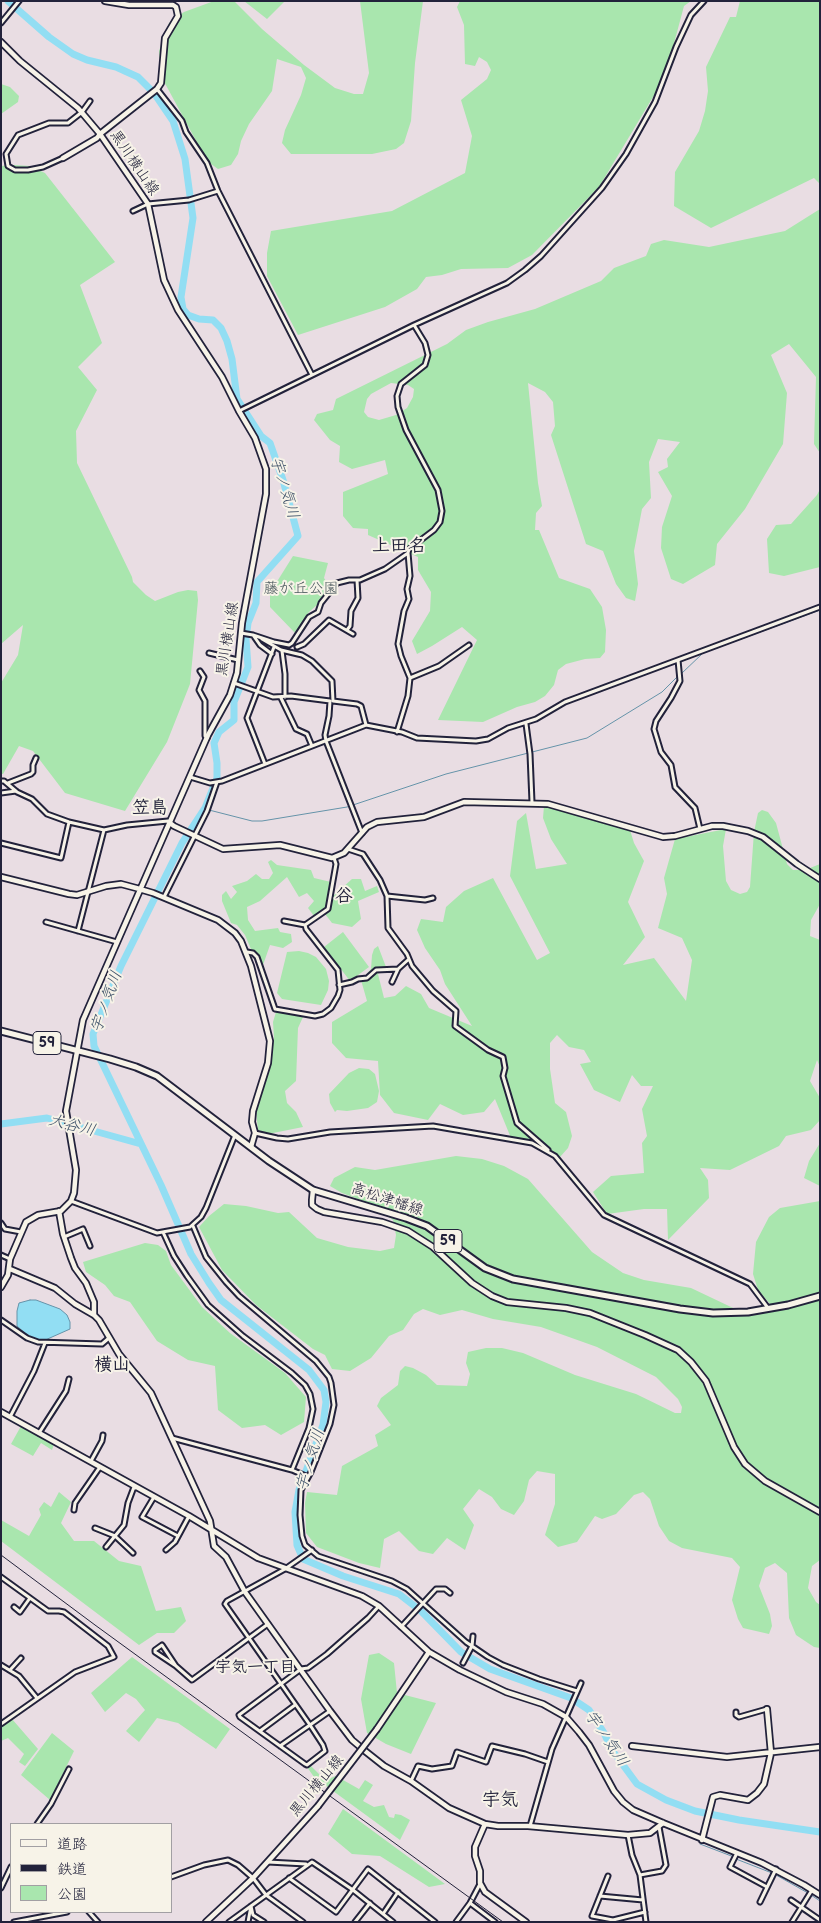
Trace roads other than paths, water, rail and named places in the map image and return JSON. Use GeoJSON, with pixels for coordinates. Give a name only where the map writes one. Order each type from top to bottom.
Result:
{"type":"FeatureCollection","features":[{"type":"Feature","properties":{"kind":"main road","name":"高松津幡線"},"geometry":{"type":"LineString","coordinates":[[1,1031],[110,1059],[157,1076],[269,1161],[314,1190],[427,1226],[485,1268],[513,1279],[680,1310],[713,1313],[748,1312],[768,1309],[820,1296]]}},
{"type":"Feature","properties":{"kind":"street"},"geometry":{"type":"LineString","coordinates":[[1,23],[20,1]]}},
{"type":"Feature","properties":{"kind":"street"},"geometry":{"type":"LineString","coordinates":[[105,1],[129,5],[173,5],[176,8]]}},
{"type":"Feature","properties":{"kind":"street"},"geometry":{"type":"LineString","coordinates":[[90,101],[82,112],[68,124],[49,123],[18,136],[6,154],[8,166],[15,170],[28,170],[44,167],[63,158],[97,138],[157,89],[161,83],[165,38],[178,16],[176,8],[179,1]]}},
{"type":"Feature","properties":{"kind":"street"},"geometry":{"type":"LineString","coordinates":[[239,410],[414,325],[506,283],[541,256],[596,195],[626,154],[655,102],[676,47],[691,15],[704,1]]}},
{"type":"Feature","properties":{"kind":"street","name":"黒川横山線"},"geometry":{"type":"LineString","coordinates":[[1,42],[20,61],[82,112],[100,134],[148,204],[160,262],[171,296],[178,310],[222,377],[261,450],[266,469],[266,494],[238,660],[238,684],[207,738],[83,1020],[67,1103],[68,1129],[76,1170],[74,1193],[71,1201]]}},
{"type":"Feature","properties":{"kind":"street"},"geometry":{"type":"LineString","coordinates":[[157,89],[182,121],[186,132],[207,163],[218,191],[312,375]]}},
{"type":"Feature","properties":{"kind":"street"},"geometry":{"type":"LineString","coordinates":[[134,211],[148,204],[191,199],[218,191]]}},
{"type":"Feature","properties":{"kind":"street"},"geometry":{"type":"LineString","coordinates":[[398,732],[408,696],[410,678],[398,644],[404,611],[410,599],[407,589],[410,576],[408,553],[409,548],[434,530],[440,522],[442,511],[442,503],[433,478],[406,430],[398,407],[397,396],[401,384],[425,365],[428,355],[425,343],[414,325]]}},
{"type":"Feature","properties":{"kind":"street"},"geometry":{"type":"LineString","coordinates":[[242,634],[289,645],[309,617],[318,612],[321,603],[331,588],[337,583],[366,579],[408,553]]}},
{"type":"Feature","properties":{"kind":"street"},"geometry":{"type":"LineString","coordinates":[[346,630],[350,626],[350,611],[358,598],[357,580]]}},
{"type":"Feature","properties":{"kind":"street"},"geometry":{"type":"LineString","coordinates":[[190,777],[210,783],[217,782],[366,725],[417,738],[476,741],[488,739],[508,728],[526,724],[566,702],[820,607]]}},
{"type":"Feature","properties":{"kind":"street"},"geometry":{"type":"LineString","coordinates":[[297,647],[304,644],[329,620],[354,634]]}},
{"type":"Feature","properties":{"kind":"street"},"geometry":{"type":"LineString","coordinates":[[251,635],[272,654]]}},
{"type":"Feature","properties":{"kind":"street"},"geometry":{"type":"LineString","coordinates":[[257,637],[274,647],[312,660],[332,681],[333,701],[361,706],[366,725]]}},
{"type":"Feature","properties":{"kind":"street"},"geometry":{"type":"LineString","coordinates":[[292,643],[297,647]]}},
{"type":"Feature","properties":{"kind":"street"},"geometry":{"type":"LineString","coordinates":[[410,678],[439,666],[469,645]]}},
{"type":"Feature","properties":{"kind":"street"},"geometry":{"type":"LineString","coordinates":[[265,764],[247,718],[274,647]]}},
{"type":"Feature","properties":{"kind":"street"},"geometry":{"type":"LineString","coordinates":[[296,654],[297,647]]}},
{"type":"Feature","properties":{"kind":"street"},"geometry":{"type":"LineString","coordinates":[[282,650],[285,674],[283,697],[296,729],[307,734],[312,746]]}},
{"type":"Feature","properties":{"kind":"street"},"geometry":{"type":"LineString","coordinates":[[209,653],[238,660]]}},
{"type":"Feature","properties":{"kind":"street"},"geometry":{"type":"LineString","coordinates":[[678,660],[680,681],[656,721],[654,729],[661,752],[671,765],[675,787],[695,808],[700,829]]}},
{"type":"Feature","properties":{"kind":"street"},"geometry":{"type":"LineString","coordinates":[[200,671],[204,677],[199,690],[205,701],[205,736],[207,738]]}},
{"type":"Feature","properties":{"kind":"street"},"geometry":{"type":"LineString","coordinates":[[238,684],[273,697],[291,696],[330,701],[325,735],[326,741],[362,833]]}},
{"type":"Feature","properties":{"kind":"street"},"geometry":{"type":"LineString","coordinates":[[526,724],[530,753],[532,802]]}},
{"type":"Feature","properties":{"kind":"street"},"geometry":{"type":"LineString","coordinates":[[8,784],[31,774],[36,758]]}},
{"type":"Feature","properties":{"kind":"street"},"geometry":{"type":"LineString","coordinates":[[1,782],[8,784],[16,791],[32,799],[47,814],[69,822],[104,830],[128,825],[168,821],[223,849],[280,845],[334,858],[341,855],[370,825],[377,822],[424,817],[464,802],[532,802],[548,804],[663,837],[675,836],[712,826],[723,826],[748,831],[763,837],[797,864],[820,878]]}},
{"type":"Feature","properties":{"kind":"street"},"geometry":{"type":"LineString","coordinates":[[166,898],[193,834],[208,809],[217,782]]}},
{"type":"Feature","properties":{"kind":"street"},"geometry":{"type":"LineString","coordinates":[[1,792],[16,791]]}},
{"type":"Feature","properties":{"kind":"street"},"geometry":{"type":"LineString","coordinates":[[1,843],[61,858],[69,822]]}},
{"type":"Feature","properties":{"kind":"street"},"geometry":{"type":"LineString","coordinates":[[78,931],[104,830]]}},
{"type":"Feature","properties":{"kind":"street"},"geometry":{"type":"LineString","coordinates":[[347,849],[363,854],[380,880],[387,896],[388,928],[412,966],[433,991],[456,1011],[456,1026],[488,1050],[503,1057],[506,1068],[503,1076],[517,1122],[555,1156],[604,1215],[750,1284],[768,1309]]}},
{"type":"Feature","properties":{"kind":"street"},"geometry":{"type":"LineString","coordinates":[[284,922],[305,926],[328,909],[336,864],[334,858]]}},
{"type":"Feature","properties":{"kind":"street"},"geometry":{"type":"LineString","coordinates":[[1,876],[69,894],[88,893],[106,886],[122,884],[153,892],[218,920],[242,941],[247,952],[265,1016],[270,1041],[268,1063],[253,1111],[252,1122],[255,1133],[251,1147]]}},
{"type":"Feature","properties":{"kind":"street"},"geometry":{"type":"LineString","coordinates":[[387,896],[425,900],[433,898]]}},
{"type":"Feature","properties":{"kind":"street"},"geometry":{"type":"LineString","coordinates":[[46,922],[117,942]]}},
{"type":"Feature","properties":{"kind":"street"},"geometry":{"type":"LineString","coordinates":[[247,952],[253,953],[257,957],[273,1007],[276,1010],[315,1016],[323,1014],[337,1000],[338,970],[305,926]]}},
{"type":"Feature","properties":{"kind":"street"},"geometry":{"type":"LineString","coordinates":[[392,982],[398,969],[409,959]]}},
{"type":"Feature","properties":{"kind":"street"},"geometry":{"type":"LineString","coordinates":[[339,985],[367,978],[376,970],[398,969]]}},
{"type":"Feature","properties":{"kind":"street"},"geometry":{"type":"LineString","coordinates":[[255,1133],[277,1138],[288,1138],[330,1132],[432,1126],[532,1143],[550,1152]]}},
{"type":"Feature","properties":{"kind":"street"},"geometry":{"type":"LineString","coordinates":[[1,1287],[10,1268],[10,1259],[21,1232],[31,1218],[59,1212],[71,1201],[157,1233],[192,1226],[201,1218],[206,1208],[235,1135]]}},
{"type":"Feature","properties":{"kind":"street"},"geometry":{"type":"LineString","coordinates":[[314,1190],[312,1205],[317,1209],[324,1212],[382,1222],[408,1231],[426,1242],[472,1283],[492,1296],[507,1302],[566,1308],[590,1313],[678,1350],[691,1362],[706,1381],[734,1447],[745,1464],[765,1481],[820,1512]]}},
{"type":"Feature","properties":{"kind":"street"},"geometry":{"type":"LineString","coordinates":[[59,1212],[64,1237],[75,1268],[86,1282],[94,1302],[94,1315]]}},
{"type":"Feature","properties":{"kind":"street"},"geometry":{"type":"LineString","coordinates":[[1,1223],[5,1229],[21,1232]]}},
{"type":"Feature","properties":{"kind":"street"},"geometry":{"type":"LineString","coordinates":[[192,1226],[206,1257],[226,1282],[316,1361],[328,1377],[333,1393],[334,1405],[330,1424],[301,1490],[300,1515],[305,1545],[318,1556],[392,1580],[407,1588],[471,1647],[503,1665],[577,1692]]}},
{"type":"Feature","properties":{"kind":"street"},"geometry":{"type":"LineString","coordinates":[[64,1237],[83,1229],[90,1246]]}},
{"type":"Feature","properties":{"kind":"street"},"geometry":{"type":"LineString","coordinates":[[165,1232],[174,1256],[208,1305],[243,1336],[297,1377],[310,1394],[313,1409],[309,1428],[292,1470]]}},
{"type":"Feature","properties":{"kind":"street"},"geometry":{"type":"LineString","coordinates":[[1,1255],[10,1259]]}},
{"type":"Feature","properties":{"kind":"street"},"geometry":{"type":"LineString","coordinates":[[10,1268],[44,1282],[94,1315],[119,1354],[151,1393],[210,1521],[214,1546],[231,1564],[245,1592],[352,1740],[384,1766],[411,1781],[449,1808],[485,1824],[628,1835],[650,1833],[661,1825]]}},
{"type":"Feature","properties":{"kind":"street"},"geometry":{"type":"LineString","coordinates":[[1,1320],[32,1341],[45,1344],[102,1344],[109,1338]]}},
{"type":"Feature","properties":{"kind":"street"},"geometry":{"type":"LineString","coordinates":[[10,1417],[34,1371],[45,1344]]}},
{"type":"Feature","properties":{"kind":"street"},"geometry":{"type":"LineString","coordinates":[[39,1433],[66,1391],[69,1379]]}},
{"type":"Feature","properties":{"kind":"street"},"geometry":{"type":"LineString","coordinates":[[1,1412],[189,1516],[258,1558],[362,1596],[378,1606],[429,1652],[486,1683],[543,1704],[566,1717],[584,1738],[606,1778],[623,1802],[644,1816],[661,1825],[776,1869],[820,1895]]}},
{"type":"Feature","properties":{"kind":"street"},"geometry":{"type":"LineString","coordinates":[[90,1461],[102,1442],[103,1435]]}},
{"type":"Feature","properties":{"kind":"street"},"geometry":{"type":"LineString","coordinates":[[171,1438],[292,1470],[308,1477]]}},
{"type":"Feature","properties":{"kind":"street"},"geometry":{"type":"LineString","coordinates":[[74,1510],[76,1503],[100,1467]]}},
{"type":"Feature","properties":{"kind":"street"},"geometry":{"type":"LineString","coordinates":[[106,1548],[124,1525],[134,1487],[138,1488]]}},
{"type":"Feature","properties":{"kind":"street"},"geometry":{"type":"LineString","coordinates":[[154,1497],[142,1517],[178,1536]]}},
{"type":"Feature","properties":{"kind":"street"},"geometry":{"type":"LineString","coordinates":[[166,1550],[175,1542],[189,1516]]}},
{"type":"Feature","properties":{"kind":"street"},"geometry":{"type":"LineString","coordinates":[[95,1528],[115,1536],[133,1553]]}},
{"type":"Feature","properties":{"kind":"street"},"geometry":{"type":"LineString","coordinates":[[312,1550],[285,1569],[227,1601],[225,1604],[248,1639],[280,1684],[295,1705],[310,1725],[323,1745],[325,1751],[308,1765],[239,1715],[280,1684],[301,1669],[308,1668],[327,1654],[368,1618],[378,1606]]}},
{"type":"Feature","properties":{"kind":"street"},"geometry":{"type":"LineString","coordinates":[[1,1577],[48,1611],[60,1610],[64,1612],[108,1646],[114,1657],[75,1672],[1,1724]]}},
{"type":"Feature","properties":{"kind":"street"},"geometry":{"type":"LineString","coordinates":[[401,1628],[436,1589],[445,1589],[450,1593]]}},
{"type":"Feature","properties":{"kind":"street"},"geometry":{"type":"LineString","coordinates":[[14,1607],[20,1612],[30,1598]]}},
{"type":"Feature","properties":{"kind":"street"},"geometry":{"type":"LineString","coordinates":[[176,1666],[162,1645],[155,1650],[192,1680],[268,1624]]}},
{"type":"Feature","properties":{"kind":"street"},"geometry":{"type":"LineString","coordinates":[[463,1663],[471,1647],[473,1636]]}},
{"type":"Feature","properties":{"kind":"street","name":"黒川横山線"},"geometry":{"type":"LineString","coordinates":[[206,1922],[253,1878],[318,1806],[378,1729],[429,1652]]}},
{"type":"Feature","properties":{"kind":"street"},"geometry":{"type":"LineString","coordinates":[[11,1672],[21,1658]]}},
{"type":"Feature","properties":{"kind":"street"},"geometry":{"type":"LineString","coordinates":[[1,1665],[22,1680],[37,1698]]}},
{"type":"Feature","properties":{"kind":"street"},"geometry":{"type":"LineString","coordinates":[[530,1826],[548,1762],[581,1683]]}},
{"type":"Feature","properties":{"kind":"street"},"geometry":{"type":"LineString","coordinates":[[260,1731],[295,1705]]}},
{"type":"Feature","properties":{"kind":"street"},"geometry":{"type":"LineString","coordinates":[[702,1840],[713,1798],[718,1795],[744,1800],[752,1798],[764,1784],[771,1753],[767,1709],[739,1717],[736,1715],[736,1712]]}},
{"type":"Feature","properties":{"kind":"street"},"geometry":{"type":"LineString","coordinates":[[280,1746],[330,1711]]}},
{"type":"Feature","properties":{"kind":"street"},"geometry":{"type":"LineString","coordinates":[[411,1781],[418,1766],[432,1769],[452,1766],[457,1752],[486,1762],[492,1746],[548,1762]]}},
{"type":"Feature","properties":{"kind":"street"},"geometry":{"type":"LineString","coordinates":[[632,1746],[727,1757],[820,1748]]}},
{"type":"Feature","properties":{"kind":"street"},"geometry":{"type":"LineString","coordinates":[[38,1823],[51,1804],[70,1769]]}},
{"type":"Feature","properties":{"kind":"street"},"geometry":{"type":"LineString","coordinates":[[456,1922],[470,1903],[480,1883],[480,1871],[475,1856],[475,1848],[485,1824]]}},
{"type":"Feature","properties":{"kind":"street"},"geometry":{"type":"LineString","coordinates":[[640,1876],[662,1871],[666,1865],[661,1825]]}},
{"type":"Feature","properties":{"kind":"street"},"geometry":{"type":"LineString","coordinates":[[628,1835],[632,1855],[640,1876],[646,1922]]}},
{"type":"Feature","properties":{"kind":"street"},"geometry":{"type":"LineString","coordinates":[[737,1853],[730,1868],[767,1887]]}},
{"type":"Feature","properties":{"kind":"street"},"geometry":{"type":"LineString","coordinates":[[172,1877],[204,1865],[228,1860],[238,1865],[253,1878],[266,1895],[303,1922]]}},
{"type":"Feature","properties":{"kind":"street"},"geometry":{"type":"LineString","coordinates":[[267,1862],[307,1864]]}},
{"type":"Feature","properties":{"kind":"street"},"geometry":{"type":"LineString","coordinates":[[229,1922],[312,1862],[353,1890],[393,1922]]}},
{"type":"Feature","properties":{"kind":"street"},"geometry":{"type":"LineString","coordinates":[[1,1888],[10,1869]]}},
{"type":"Feature","properties":{"kind":"street"},"geometry":{"type":"LineString","coordinates":[[289,1878],[336,1912],[368,1869],[434,1922]]}},
{"type":"Feature","properties":{"kind":"street"},"geometry":{"type":"LineString","coordinates":[[760,1902],[776,1869]]}},
{"type":"Feature","properties":{"kind":"street"},"geometry":{"type":"LineString","coordinates":[[608,1876],[592,1916],[613,1920],[645,1912]]}},
{"type":"Feature","properties":{"kind":"street"},"geometry":{"type":"LineString","coordinates":[[480,1883],[485,1892],[526,1922]]}},
{"type":"Feature","properties":{"kind":"street"},"geometry":{"type":"LineString","coordinates":[[792,1922],[812,1890]]}},
{"type":"Feature","properties":{"kind":"street"},"geometry":{"type":"LineString","coordinates":[[383,1914],[398,1892]]}},
{"type":"Feature","properties":{"kind":"street"},"geometry":{"type":"LineString","coordinates":[[600,1896],[643,1900]]}},
{"type":"Feature","properties":{"kind":"street"},"geometry":{"type":"LineString","coordinates":[[791,1900],[820,1920]]}},
{"type":"Feature","properties":{"kind":"street"},"geometry":{"type":"LineString","coordinates":[[355,1922],[370,1903]]}},
{"type":"Feature","properties":{"kind":"street"},"geometry":{"type":"LineString","coordinates":[[470,1903],[495,1922]]}},
{"type":"Feature","properties":{"kind":"street"},"geometry":{"type":"LineString","coordinates":[[248,1922],[251,1906]]}},
{"type":"Feature","properties":{"kind":"street"},"geometry":{"type":"LineString","coordinates":[[251,1906],[254,1915],[264,1922]]}},
{"type":"Feature","properties":{"kind":"street"},"geometry":{"type":"LineString","coordinates":[[14,1922],[62,1913]]}},
{"type":"Feature","properties":{"kind":"water"},"geometry":{"type":"Polygon","coordinates":[[[36,1300],[60,1309],[67,1315],[70,1329],[43,1341],[29,1337],[17,1326],[17,1311],[19,1303],[36,1300]]]}},
{"type":"Feature","properties":{"kind":"waterway","name":"宇ノ気川"},"geometry":{"type":"LineString","coordinates":[[8,1],[49,37],[73,54],[87,60],[116,67],[138,77],[154,93],[173,121],[185,159],[193,218],[181,297],[183,309],[188,315],[199,319],[213,320],[221,328],[232,359],[237,399],[261,436],[270,443],[283,480],[298,536],[257,582],[256,603],[248,623],[246,639],[248,667],[234,702],[234,720],[219,732],[214,743],[217,778],[205,808],[182,843],[121,966],[93,1034],[94,1046],[161,1185],[191,1254],[209,1283],[221,1300],[309,1370],[324,1390],[326,1402],[323,1425],[299,1490],[295,1512],[297,1545],[303,1559],[343,1576],[399,1594],[421,1611],[461,1652],[490,1669],[571,1698],[589,1710],[604,1733],[612,1750],[637,1784],[666,1800],[695,1811],[739,1820],[820,1832]]}},
{"type":"Feature","properties":{"kind":"waterway"},"geometry":{"type":"LineString","coordinates":[[681,674],[703,653],[820,610]]}},
{"type":"Feature","properties":{"kind":"waterway"},"geometry":{"type":"LineString","coordinates":[[209,810],[252,821],[262,821],[347,807],[446,774],[587,738],[662,692],[678,676]]}},
{"type":"Feature","properties":{"kind":"waterway","name":"大谷川"},"geometry":{"type":"LineString","coordinates":[[1,1124],[47,1118],[141,1144]]}},
{"type":"Feature","properties":{"kind":"waterway"},"geometry":{"type":"LineString","coordinates":[[700,1844],[734,1857]]}},
{"type":"Feature","properties":{"kind":"waterway"},"geometry":{"type":"LineString","coordinates":[[736,1859],[772,1873]]}},
{"type":"Feature","properties":{"kind":"waterway"},"geometry":{"type":"LineString","coordinates":[[776,1875],[808,1893]]}},
{"type":"Feature","properties":{"kind":"waterway"},"geometry":{"type":"LineString","coordinates":[[811,1895],[820,1901]]}},
{"type":"Feature","properties":{"kind":"railway"},"geometry":{"type":"LineString","coordinates":[[1,1555],[503,1922]]}},
{"type":"Feature","properties":{"kind":"district","name":"上田名"},"geometry":{"type":"Point","coordinates":[399,546]}},
{"type":"Feature","properties":{"kind":"district","name":"笠島"},"geometry":{"type":"Point","coordinates":[150,808]}},
{"type":"Feature","properties":{"kind":"district","name":"谷"},"geometry":{"type":"Point","coordinates":[344,896]}},
{"type":"Feature","properties":{"kind":"district","name":"横山"},"geometry":{"type":"Point","coordinates":[112,1365]}},
{"type":"Feature","properties":{"kind":"district","name":"宇気一丁目"},"geometry":{"type":"Point","coordinates":[255,1668]}},
{"type":"Feature","properties":{"kind":"district","name":"宇気"},"geometry":{"type":"Point","coordinates":[500,1800]}},
{"type":"Feature","properties":{"kind":"park label","name":"藤が丘公園"},"geometry":{"type":"Point","coordinates":[301,589]}}]}
